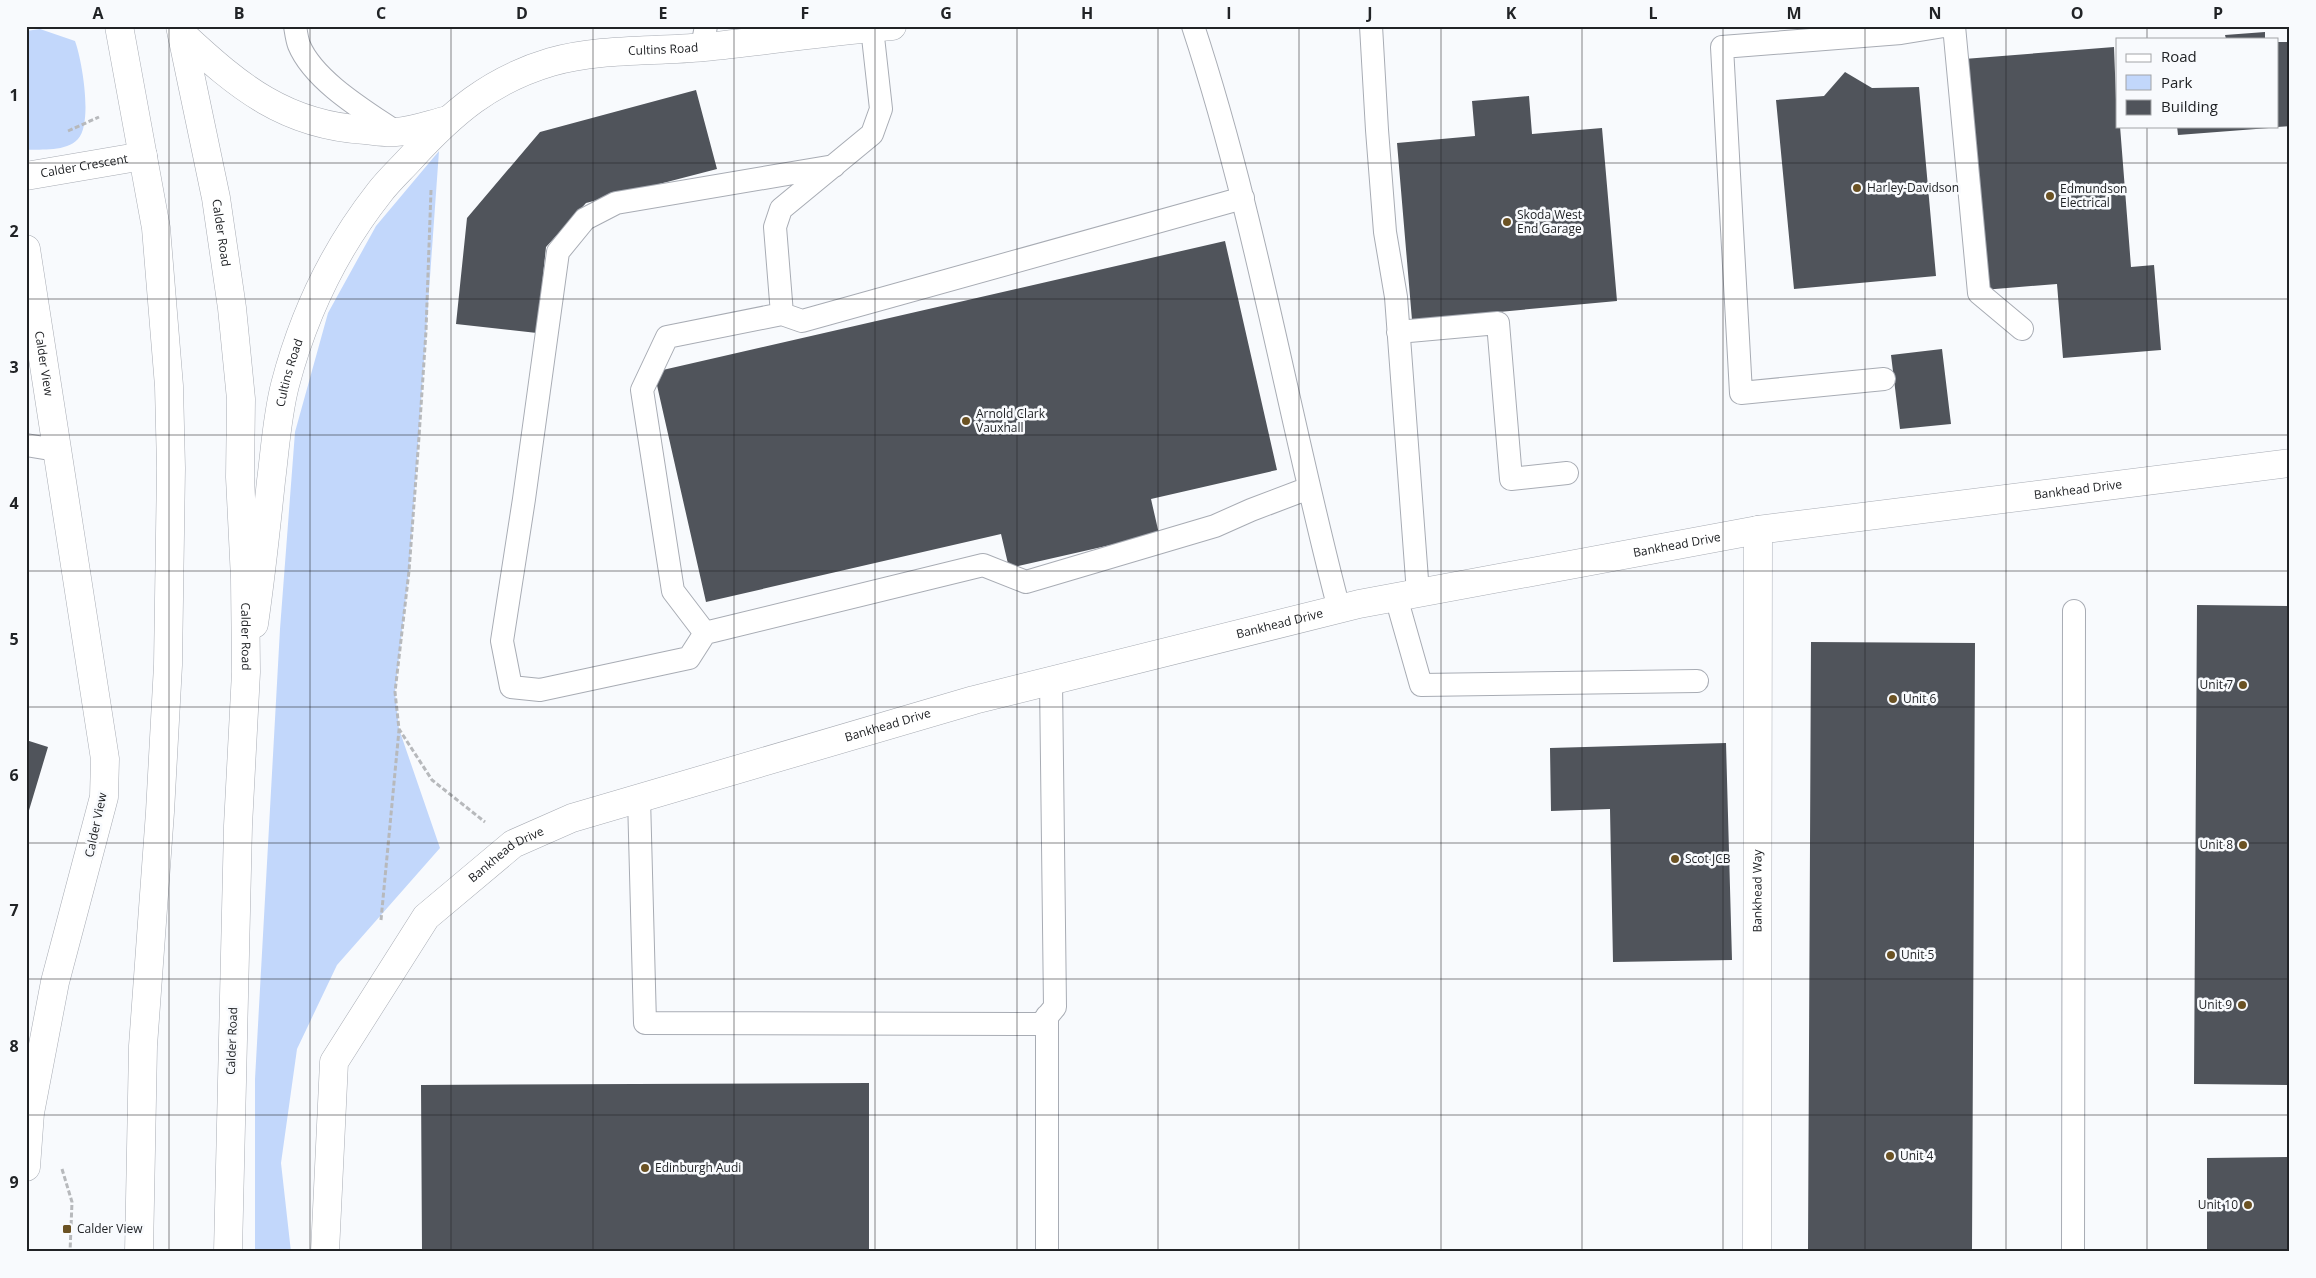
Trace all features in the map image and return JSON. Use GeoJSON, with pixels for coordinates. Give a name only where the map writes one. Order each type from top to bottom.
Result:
{"type":"FeatureCollection","features":[{"type":"Feature","properties":{"kind":"street"},"geometry":{"type":"LineString","coordinates":[[119,27],[156,228],[169,386],[171,468],[168,665],[160,822],[143,1046],[138,1252]]}},
{"type":"Feature","properties":{"kind":"street","name":"Cultins Road"},"geometry":{"type":"LineString","coordinates":[[246,672],[263,562],[285,386],[302,332],[322,284],[346,240],[379,192],[440,127],[467,103],[493,86],[521,72],[554,62],[704,37],[882,27]]}},
{"type":"Feature","properties":{"kind":"street","name":"Cultins Road"},"geometry":{"type":"LineString","coordinates":[[182,31],[227,75],[255,95],[295,117],[344,129],[396,132],[440,127]]}},
{"type":"Feature","properties":{"kind":"street","name":"Calder Road"},"geometry":{"type":"LineString","coordinates":[[182,31],[216,198],[232,308],[240,390],[240,477],[245,580],[246,672],[238,846],[228,1252]]}},
{"type":"Feature","properties":{"kind":"street","name":"Calder Crescent"},"geometry":{"type":"LineString","coordinates":[[26,176],[143,156]]}},
{"type":"Feature","properties":{"kind":"street","name":"Calder View"},"geometry":{"type":"LineString","coordinates":[[26,249],[105,759],[104,797],[55,982],[30,1113],[26,1166]]}},
{"type":"Feature","properties":{"kind":"street","name":"Bankhead Drive"},"geometry":{"type":"LineString","coordinates":[[325,1252],[334,1062],[426,917],[513,844],[572,818],[974,700],[1339,609],[1758,530],[2290,463]]}},
{"type":"Feature","properties":{"kind":"street","name":"Bankhead Way"},"geometry":{"type":"LineString","coordinates":[[1757,1252],[1758,530]]}},
{"type":"Feature","properties":{"kind":"lane"},"geometry":{"type":"LineString","coordinates":[[295,26],[299,46],[316,70],[345,98],[396,132]]}},
{"type":"Feature","properties":{"kind":"lane"},"geometry":{"type":"LineString","coordinates":[[1194,26],[1243,198],[1309,488],[1339,609]]}},
{"type":"Feature","properties":{"kind":"lane"},"geometry":{"type":"LineString","coordinates":[[1371,26],[1384,222],[1396,297],[1407,595],[1421,684],[1697,682]]}},
{"type":"Feature","properties":{"kind":"lane"},"geometry":{"type":"LineString","coordinates":[[1884,379],[1742,393],[1722,48],[1901,33],[1944,26]]}},
{"type":"Feature","properties":{"kind":"lane"},"geometry":{"type":"LineString","coordinates":[[1954,26],[1979,293],[2022,329]]}},
{"type":"Feature","properties":{"kind":"lane"},"geometry":{"type":"LineString","coordinates":[[782,314],[775,227],[781,209],[872,134],[881,108],[882,27]]}},
{"type":"Feature","properties":{"kind":"lane"},"geometry":{"type":"LineString","coordinates":[[834,166],[616,204],[585,219],[558,252],[524,499],[502,641],[511,687],[540,690],[689,658],[705,633],[983,565],[1026,582],[1214,526],[1309,488]]}},
{"type":"Feature","properties":{"kind":"lane"},"geometry":{"type":"LineString","coordinates":[[705,633],[673,591],[642,390],[667,338],[782,314],[802,321],[1243,198]]}},
{"type":"Feature","properties":{"kind":"lane"},"geometry":{"type":"LineString","coordinates":[[1398,332],[1498,324],[1511,479],[1567,473]]}},
{"type":"Feature","properties":{"kind":"lane"},"geometry":{"type":"LineString","coordinates":[[26,445],[56,450]]}},
{"type":"Feature","properties":{"kind":"lane"},"geometry":{"type":"LineString","coordinates":[[2073,1252],[2074,612]]}},
{"type":"Feature","properties":{"kind":"lane"},"geometry":{"type":"LineString","coordinates":[[639,798],[645,1023],[1041,1024],[1055,1007],[1051,681]]}},
{"type":"Feature","properties":{"kind":"lane"},"geometry":{"type":"LineString","coordinates":[[1047,1016],[1047,1252]]}},
{"type":"Feature","properties":{"kind":"path"},"geometry":{"type":"LineString","coordinates":[[60,133],[104,115]]}},
{"type":"Feature","properties":{"kind":"path"},"geometry":{"type":"LineString","coordinates":[[380,921],[399,729],[395,692],[409,571],[440,127]]}},
{"type":"Feature","properties":{"kind":"path"},"geometry":{"type":"LineString","coordinates":[[399,729],[432,780],[513,844]]}},
{"type":"Feature","properties":{"kind":"green space"},"geometry":{"type":"Polygon","coordinates":[[[40,29],[75,41],[81,62],[85,91],[85,120],[78,139],[73,143],[54,149],[26,150],[26,31],[40,29]]]}},
{"type":"Feature","properties":{"kind":"green space"},"geometry":{"type":"Polygon","coordinates":[[[439,151],[409,571],[395,692],[399,729],[440,848],[337,965],[297,1049],[281,1163],[291,1252],[255,1252],[255,1079],[280,629],[295,432],[328,313],[376,226],[439,151]]]}},
{"type":"Feature","properties":{"kind":"building"},"geometry":{"type":"Polygon","coordinates":[[[2265,32],[2265,38],[2226,38],[2225,35],[2265,32]]]}},
{"type":"Feature","properties":{"kind":"building"},"geometry":{"type":"Polygon","coordinates":[[[2278,42],[2290,42],[2290,126],[2278,127],[2278,42]]]}},
{"type":"Feature","properties":{"kind":"building","name":"Edmundson Electrical"},"geometry":{"type":"Polygon","coordinates":[[[2114,47],[2116,128],[2120,128],[2131,267],[2154,265],[2161,350],[2063,358],[2057,284],[1983,290],[1964,59],[2114,47]]]}},
{"type":"Feature","properties":{"kind":"building","name":"Harley-Davidson"},"geometry":{"type":"Polygon","coordinates":[[[1845,72],[1872,88],[1919,87],[1936,276],[1794,289],[1776,100],[1824,96],[1845,72]]]}},
{"type":"Feature","properties":{"kind":"building"},"geometry":{"type":"Polygon","coordinates":[[[696,90],[717,169],[586,203],[546,247],[537,333],[456,324],[467,218],[540,132],[696,90]]]}},
{"type":"Feature","properties":{"kind":"building","name":"Skoda West End Garage"},"geometry":{"type":"Polygon","coordinates":[[[1529,96],[1532,134],[1602,128],[1617,301],[1412,320],[1397,143],[1475,136],[1472,101],[1529,96]]]}},
{"type":"Feature","properties":{"kind":"building"},"geometry":{"type":"Polygon","coordinates":[[[2177,128],[2269,128],[2178,135],[2177,128]]]}},
{"type":"Feature","properties":{"kind":"building","name":"Arnold Clark Vauxhall"},"geometry":{"type":"Polygon","coordinates":[[[1225,241],[1277,470],[1151,499],[1159,534],[1009,568],[1001,534],[706,602],[654,372],[1225,241]]]}},
{"type":"Feature","properties":{"kind":"building"},"geometry":{"type":"Polygon","coordinates":[[[1942,349],[1951,424],[1900,429],[1891,355],[1942,349]]]}},
{"type":"Feature","properties":{"kind":"building"},"geometry":{"type":"Polygon","coordinates":[[[2197,605],[2290,606],[2290,1085],[2194,1084],[2197,605]]]}},
{"type":"Feature","properties":{"kind":"building"},"geometry":{"type":"Polygon","coordinates":[[[1811,642],[1975,643],[1972,1252],[1808,1252],[1811,642]]]}},
{"type":"Feature","properties":{"kind":"building"},"geometry":{"type":"Polygon","coordinates":[[[26,740],[48,747],[27,817],[26,817],[26,740]]]}},
{"type":"Feature","properties":{"kind":"building"},"geometry":{"type":"Polygon","coordinates":[[[1726,743],[1732,960],[1613,962],[1610,809],[1551,811],[1550,748],[1726,743]]]}},
{"type":"Feature","properties":{"kind":"building","name":"Edinburgh Audi"},"geometry":{"type":"Polygon","coordinates":[[[869,1083],[869,1252],[422,1252],[421,1085],[869,1083]]]}},
{"type":"Feature","properties":{"kind":"building","name":"Unit 10"},"geometry":{"type":"Polygon","coordinates":[[[2290,1157],[2290,1252],[2207,1252],[2207,1158],[2290,1157]]]}},
{"type":"Feature","properties":{"kind":"place","name":"Harley-Davidson"},"geometry":{"type":"Point","coordinates":[1857,188]}},
{"type":"Feature","properties":{"kind":"place","name":"Edmundson Electrical"},"geometry":{"type":"Point","coordinates":[2050,196]}},
{"type":"Feature","properties":{"kind":"place","name":"Skoda West End Garage"},"geometry":{"type":"Point","coordinates":[1507,222]}},
{"type":"Feature","properties":{"kind":"place","name":"Arnold Clark Vauxhall"},"geometry":{"type":"Point","coordinates":[966,421]}},
{"type":"Feature","properties":{"kind":"place","name":"Unit 7"},"geometry":{"type":"Point","coordinates":[2243,685]}},
{"type":"Feature","properties":{"kind":"place","name":"Unit 6"},"geometry":{"type":"Point","coordinates":[1893,699]}},
{"type":"Feature","properties":{"kind":"place","name":"Unit 8"},"geometry":{"type":"Point","coordinates":[2243,845]}},
{"type":"Feature","properties":{"kind":"place","name":"Scot JCB"},"geometry":{"type":"Point","coordinates":[1675,859]}},
{"type":"Feature","properties":{"kind":"place","name":"Unit 5"},"geometry":{"type":"Point","coordinates":[1891,955]}},
{"type":"Feature","properties":{"kind":"place","name":"Unit 9"},"geometry":{"type":"Point","coordinates":[2242,1005]}},
{"type":"Feature","properties":{"kind":"place","name":"Unit 4"},"geometry":{"type":"Point","coordinates":[1890,1156]}},
{"type":"Feature","properties":{"kind":"place","name":"Edinburgh Audi"},"geometry":{"type":"Point","coordinates":[645,1168]}},
{"type":"Feature","properties":{"kind":"place","name":"Unit 10"},"geometry":{"type":"Point","coordinates":[2248,1205]}},
{"type":"Feature","properties":{"kind":"place","name":"Calder View"},"geometry":{"type":"Point","coordinates":[67,1229]}}]}
